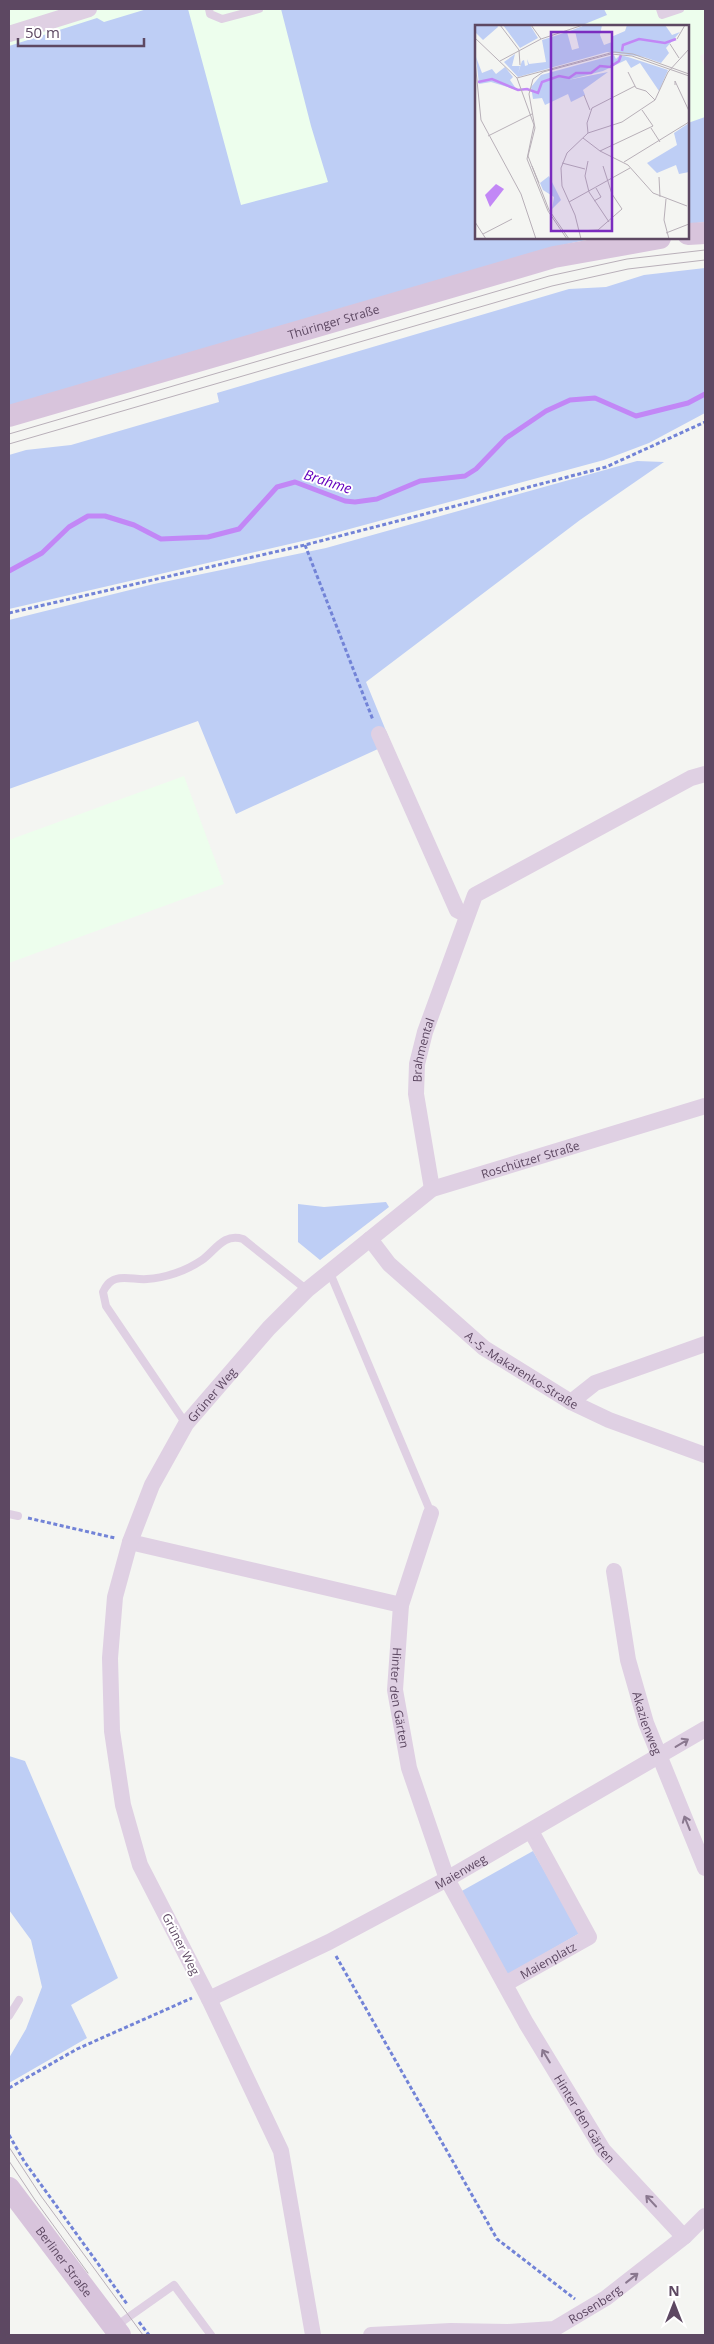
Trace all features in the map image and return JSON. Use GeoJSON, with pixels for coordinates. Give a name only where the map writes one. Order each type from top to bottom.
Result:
{"type":"FeatureCollection","features":[{"type":"Feature","properties":{"kind":"main road"},"geometry":{"type":"LineString","coordinates":[[689,234],[705,233]]}},
{"type":"Feature","properties":{"kind":"main road","name":"Thüringer Straße"},"geometry":{"type":"LineString","coordinates":[[9,416],[554,257],[654,239]]}},
{"type":"Feature","properties":{"kind":"main road","name":"Berliner Straße"},"geometry":{"type":"LineString","coordinates":[[9,2188],[117,2331]]}},
{"type":"Feature","properties":{"kind":"street"},"geometry":{"type":"LineString","coordinates":[[9,34],[89,9]]}},
{"type":"Feature","properties":{"kind":"street"},"geometry":{"type":"LineString","coordinates":[[379,734],[457,910],[467,915]]}},
{"type":"Feature","properties":{"kind":"street","name":"Brahmental"},"geometry":{"type":"LineString","coordinates":[[432,1189],[416,1094],[417,1064],[425,1032],[475,895],[691,778],[705,774]]}},
{"type":"Feature","properties":{"kind":"street","name":"Roschützer Straße"},"geometry":{"type":"LineString","coordinates":[[370,1239],[407,1207],[432,1189],[705,1106]]}},
{"type":"Feature","properties":{"kind":"street","name":"Grüner Weg"},"geometry":{"type":"LineString","coordinates":[[313,2335],[281,2151],[202,1998],[140,1865],[123,1805],[112,1731],[110,1658],[115,1597],[130,1542],[152,1485],[186,1424],[269,1328],[308,1290],[370,1239]]}},
{"type":"Feature","properties":{"kind":"street","name":"A.-S.-Makarenko-Straße"},"geometry":{"type":"LineString","coordinates":[[370,1239],[389,1264],[484,1348],[572,1402],[609,1420],[705,1455]]}},
{"type":"Feature","properties":{"kind":"street"},"geometry":{"type":"LineString","coordinates":[[572,1402],[595,1383],[705,1344]]}},
{"type":"Feature","properties":{"kind":"street","name":"Hinter den Gärten"},"geometry":{"type":"LineString","coordinates":[[432,1514],[401,1605],[395,1690],[409,1768],[447,1879]]}},
{"type":"Feature","properties":{"kind":"street"},"geometry":{"type":"LineString","coordinates":[[130,1542],[401,1605]]}},
{"type":"Feature","properties":{"kind":"street","name":"Akazienweg"},"geometry":{"type":"LineString","coordinates":[[614,1571],[628,1660],[646,1723],[705,1868]]}},
{"type":"Feature","properties":{"kind":"street","name":"Maienweg"},"geometry":{"type":"LineString","coordinates":[[202,1998],[328,1942],[447,1879],[531,1832],[705,1729]]}},
{"type":"Feature","properties":{"kind":"street","name":"Maienplatz"},"geometry":{"type":"LineString","coordinates":[[447,1879],[505,1984],[589,1937],[531,1832]]}},
{"type":"Feature","properties":{"kind":"street","name":"Hinter den Gärten"},"geometry":{"type":"LineString","coordinates":[[505,1984],[526,2023],[603,2150],[684,2237]]}},
{"type":"Feature","properties":{"kind":"street","name":"Rosenberg"},"geometry":{"type":"LineString","coordinates":[[371,2335],[451,2331],[508,2332],[554,2328],[606,2298],[684,2237],[705,2216]]}},
{"type":"Feature","properties":{"kind":"lane"},"geometry":{"type":"LineString","coordinates":[[208,9],[210,14],[222,19],[259,9]]}},
{"type":"Feature","properties":{"kind":"lane"},"geometry":{"type":"LineString","coordinates":[[660,9],[662,15],[680,9]]}},
{"type":"Feature","properties":{"kind":"lane"},"geometry":{"type":"LineString","coordinates":[[186,1424],[106,1306],[103,1292],[108,1283],[117,1278],[147,1279],[178,1272],[202,1260],[223,1240],[234,1236],[243,1239],[308,1290]]}},
{"type":"Feature","properties":{"kind":"lane"},"geometry":{"type":"LineString","coordinates":[[330,1273],[432,1514]]}},
{"type":"Feature","properties":{"kind":"lane"},"geometry":{"type":"LineString","coordinates":[[9,1514],[18,1516]]}},
{"type":"Feature","properties":{"kind":"lane"},"geometry":{"type":"LineString","coordinates":[[9,2016],[19,2000]]}},
{"type":"Feature","properties":{"kind":"lane"},"geometry":{"type":"LineString","coordinates":[[117,2331],[133,2313],[174,2285],[211,2335]]}},
{"type":"Feature","properties":{"kind":"path"},"geometry":{"type":"LineString","coordinates":[[9,614],[305,545],[606,467],[705,422]]}},
{"type":"Feature","properties":{"kind":"path"},"geometry":{"type":"LineString","coordinates":[[305,545],[379,734]]}},
{"type":"Feature","properties":{"kind":"path"},"geometry":{"type":"LineString","coordinates":[[18,1516],[130,1542]]}},
{"type":"Feature","properties":{"kind":"path"},"geometry":{"type":"LineString","coordinates":[[328,1942],[497,2240],[579,2302]]}},
{"type":"Feature","properties":{"kind":"path"},"geometry":{"type":"LineString","coordinates":[[9,2088],[77,2049],[202,1998]]}},
{"type":"Feature","properties":{"kind":"path"},"geometry":{"type":"LineString","coordinates":[[9,2135],[24,2161],[149,2335]]}},
{"type":"Feature","properties":{"kind":"shaded area"},"geometry":{"type":"Polygon","coordinates":[[[9,9],[705,9],[705,53],[700,56],[705,70],[705,117],[689,123],[689,25],[475,25],[475,194],[9,331],[9,9]]]}},
{"type":"Feature","properties":{"kind":"shaded area"},"geometry":{"type":"Polygon","coordinates":[[[147,9],[188,9],[241,205],[328,182],[311,126],[281,9],[604,9],[607,15],[582,25],[475,25],[475,239],[590,239],[558,246],[9,406],[9,46],[97,18],[104,22],[147,9]]]}},
{"type":"Feature","properties":{"kind":"shaded area"},"geometry":{"type":"Polygon","coordinates":[[[705,117],[705,222],[689,224],[689,123],[705,117]]]}},
{"type":"Feature","properties":{"kind":"shaded area"},"geometry":{"type":"Polygon","coordinates":[[[705,268],[705,413],[649,443],[604,460],[320,537],[9,609],[9,455],[26,450],[71,445],[219,402],[217,393],[569,289],[606,287],[644,275],[705,268]]]}},
{"type":"Feature","properties":{"kind":"shaded area"},"geometry":{"type":"Polygon","coordinates":[[[637,461],[664,462],[580,520],[366,682],[391,743],[236,814],[198,721],[9,789],[9,620],[154,584],[326,548],[637,461]]]}},
{"type":"Feature","properties":{"kind":"shaded area"},"geometry":{"type":"Polygon","coordinates":[[[184,776],[224,884],[9,963],[9,840],[184,776]]]}},
{"type":"Feature","properties":{"kind":"shaded area"},"geometry":{"type":"Polygon","coordinates":[[[386,1202],[389,1207],[320,1260],[298,1242],[298,1204],[324,1207],[386,1202]]]}},
{"type":"Feature","properties":{"kind":"shaded area"},"geometry":{"type":"Polygon","coordinates":[[[9,1756],[25,1761],[118,1978],[71,2005],[87,2038],[9,2083],[9,2058],[26,2029],[42,1987],[31,1940],[9,1910],[9,1756]]]}},
{"type":"Feature","properties":{"kind":"shaded area"},"geometry":{"type":"Polygon","coordinates":[[[533,1851],[580,1933],[507,1975],[460,1892],[533,1851]]]}},
{"type":"Feature","properties":{"kind":"waterway","name":"Brahme"},"geometry":{"type":"LineString","coordinates":[[9,571],[42,553],[69,527],[88,516],[105,516],[134,525],[161,539],[208,537],[239,529],[277,487],[295,482],[345,501],[355,502],[377,499],[420,481],[465,476],[476,469],[506,438],[546,411],[570,400],[595,398],[636,416],[688,403],[705,394]]}},
{"type":"Feature","properties":{"kind":"tram line"},"geometry":{"type":"LineString","coordinates":[[9,434],[549,276],[627,259],[705,250]]}},
{"type":"Feature","properties":{"kind":"tram line"},"geometry":{"type":"LineString","coordinates":[[9,444],[552,286],[628,269],[705,260]]}},
{"type":"Feature","properties":{"kind":"tram line"},"geometry":{"type":"LineString","coordinates":[[9,2147],[41,2196],[143,2335]]}},
{"type":"Feature","properties":{"kind":"tram line"},"geometry":{"type":"LineString","coordinates":[[9,2161],[88,2273]]}}]}
